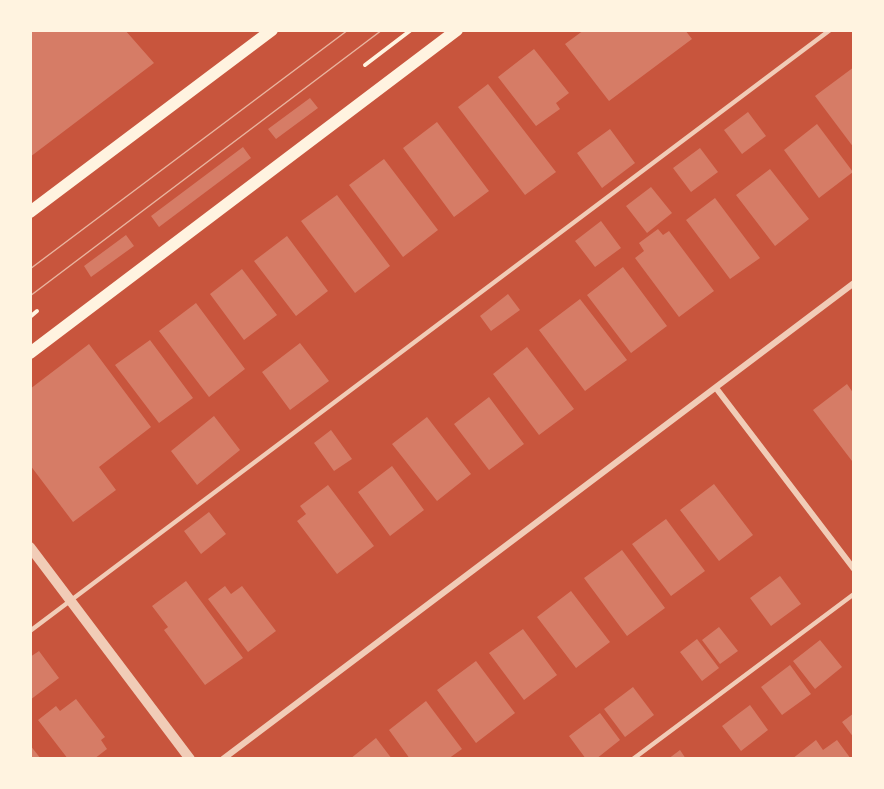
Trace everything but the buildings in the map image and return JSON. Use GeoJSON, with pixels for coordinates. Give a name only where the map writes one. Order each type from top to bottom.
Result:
{"type":"FeatureCollection","features":[{"type":"Feature","properties":{"kind":"main road"},"geometry":{"type":"LineString","coordinates":[[30,212],[272,30]]}},
{"type":"Feature","properties":{"kind":"main road"},"geometry":{"type":"LineString","coordinates":[[30,353],[458,30]]}},
{"type":"Feature","properties":{"kind":"street"},"geometry":{"type":"LineString","coordinates":[[223,759],[854,283]]}},
{"type":"Feature","properties":{"kind":"street"},"geometry":{"type":"LineString","coordinates":[[716,388],[854,569]]}},
{"type":"Feature","properties":{"kind":"street"},"geometry":{"type":"LineString","coordinates":[[30,547],[190,759]]}},
{"type":"Feature","properties":{"kind":"lane"},"geometry":{"type":"LineString","coordinates":[[30,631],[830,30]]}},
{"type":"Feature","properties":{"kind":"lane"},"geometry":{"type":"LineString","coordinates":[[633,759],[854,594]]}},
{"type":"Feature","properties":{"kind":"path"},"geometry":{"type":"LineString","coordinates":[[366,64],[411,30]]}},
{"type":"Feature","properties":{"kind":"path"},"geometry":{"type":"LineString","coordinates":[[30,317],[37,311]]}},
{"type":"Feature","properties":{"kind":"tram line"},"geometry":{"type":"LineString","coordinates":[[30,269],[348,30]]}},
{"type":"Feature","properties":{"kind":"tram line"},"geometry":{"type":"LineString","coordinates":[[30,296],[382,30]]}}]}
